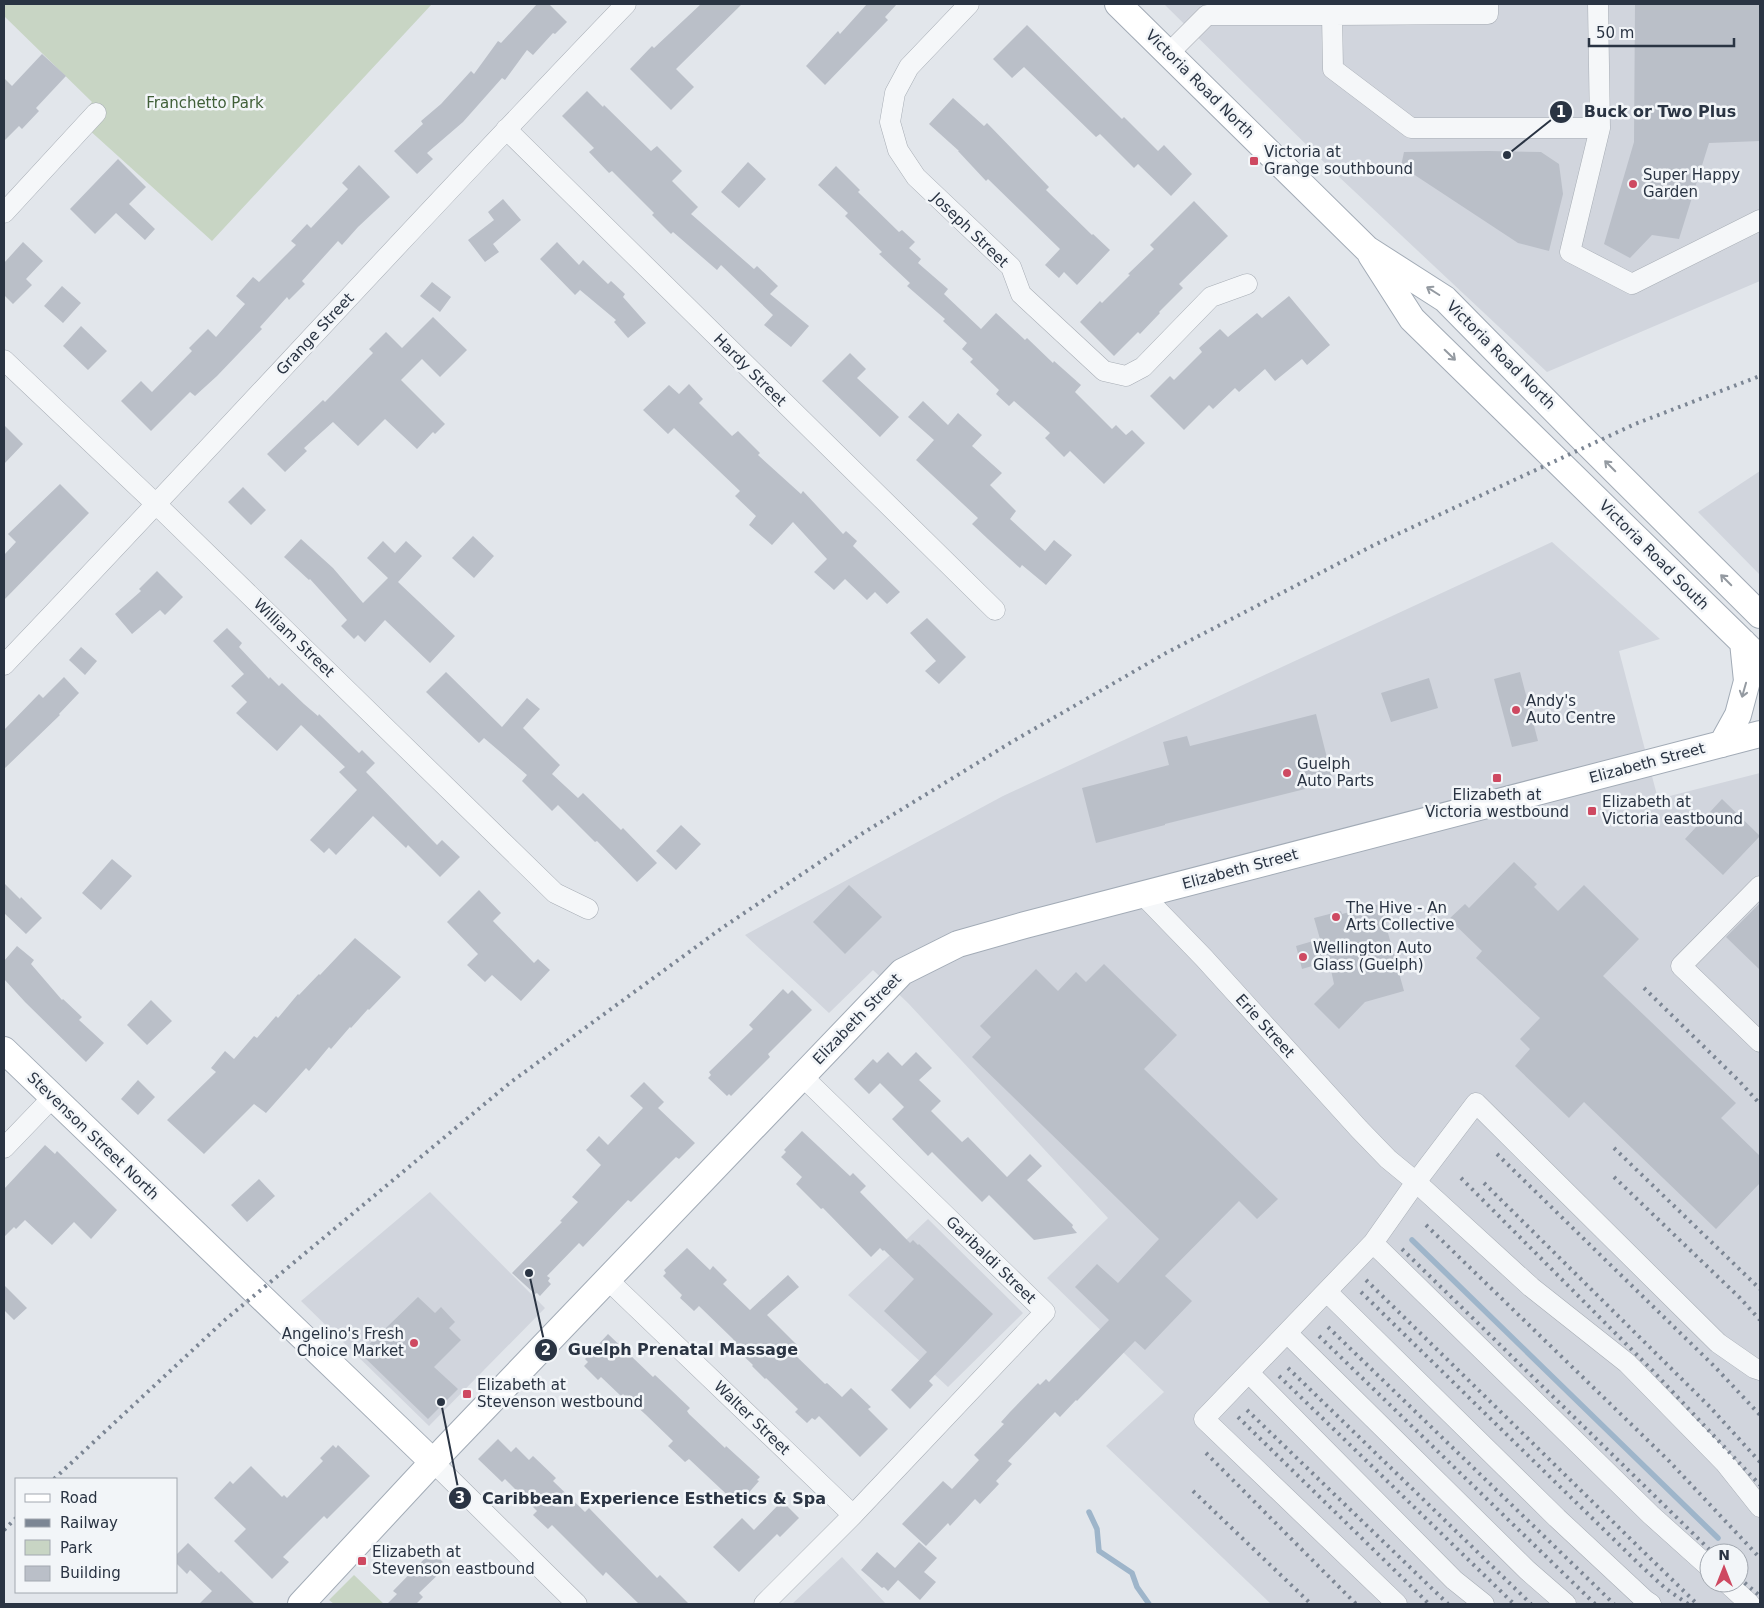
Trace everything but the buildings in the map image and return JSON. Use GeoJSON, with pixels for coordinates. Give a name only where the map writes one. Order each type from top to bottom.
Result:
{"type":"FeatureCollection","features":[{"type":"Feature","properties":{"kind":"main road","name":"Victoria Road North"},"geometry":{"type":"LineString","coordinates":[[1118,4],[1366,248],[1445,299],[1760,614]]}},
{"type":"Feature","properties":{"kind":"main road","name":"Victoria Road North"},"geometry":{"type":"LineString","coordinates":[[1366,248],[1412,319],[1548,451]]}},
{"type":"Feature","properties":{"kind":"main road","name":"Victoria Road South"},"geometry":{"type":"LineString","coordinates":[[1548,451],[1751,650]]}},
{"type":"Feature","properties":{"kind":"main road"},"geometry":{"type":"LineString","coordinates":[[1722,744],[1738,715],[1747,681],[1751,650]]}},
{"type":"Feature","properties":{"kind":"main road","name":"Elizabeth Street"},"geometry":{"type":"LineString","coordinates":[[301,1604],[433,1462],[902,972],[958,944],[1142,894],[1760,734]]}},
{"type":"Feature","properties":{"kind":"main road","name":"Stevenson Street North"},"geometry":{"type":"LineString","coordinates":[[4,1050],[433,1462]]}},
{"type":"Feature","properties":{"kind":"street","name":"Grange Street"},"geometry":{"type":"LineString","coordinates":[[4,665],[157,505],[506,129],[626,4]]}},
{"type":"Feature","properties":{"kind":"street","name":"Joseph Street"},"geometry":{"type":"LineString","coordinates":[[969,4],[909,67],[895,93],[890,122],[898,150],[916,177],[1011,267],[1021,294],[1104,371],[1126,376],[1143,367],[1211,297],[1247,284]]}},
{"type":"Feature","properties":{"kind":"street"},"geometry":{"type":"LineString","coordinates":[[1169,54],[1202,9],[1332,15],[1488,14],[1488,4]]}},
{"type":"Feature","properties":{"kind":"street"},"geometry":{"type":"LineString","coordinates":[[1598,4],[1600,128],[1570,252],[1632,284],[1760,220]]}},
{"type":"Feature","properties":{"kind":"street"},"geometry":{"type":"LineString","coordinates":[[1332,15],[1333,69],[1411,128],[1600,128]]}},
{"type":"Feature","properties":{"kind":"street"},"geometry":{"type":"LineString","coordinates":[[4,212],[96,113]]}},
{"type":"Feature","properties":{"kind":"street","name":"Hardy Street"},"geometry":{"type":"LineString","coordinates":[[506,129],[995,610]]}},
{"type":"Feature","properties":{"kind":"street","name":"William Street"},"geometry":{"type":"LineString","coordinates":[[4,360],[157,505],[555,893],[588,909]]}},
{"type":"Feature","properties":{"kind":"street"},"geometry":{"type":"LineString","coordinates":[[1760,886],[1681,966],[1760,1042]]}},
{"type":"Feature","properties":{"kind":"street","name":"Erie Street"},"geometry":{"type":"LineString","coordinates":[[1142,894],[1204,958],[1358,1129],[1388,1159],[1416,1182],[1531,1287],[1627,1362],[1725,1463],[1760,1507]]}},
{"type":"Feature","properties":{"kind":"street","name":"Garibaldi Street"},"geometry":{"type":"LineString","coordinates":[[802,1076],[1045,1312],[853,1515]]}},
{"type":"Feature","properties":{"kind":"street"},"geometry":{"type":"LineString","coordinates":[[4,1148],[53,1097]]}},
{"type":"Feature","properties":{"kind":"street"},"geometry":{"type":"LineString","coordinates":[[1397,1604],[1204,1419],[1373,1243],[1416,1182],[1476,1103],[1718,1344],[1760,1370]]}},
{"type":"Feature","properties":{"kind":"street"},"geometry":{"type":"LineString","coordinates":[[1373,1243],[1651,1515],[1699,1558]]}},
{"type":"Feature","properties":{"kind":"street","name":"Walter Street"},"geometry":{"type":"LineString","coordinates":[[608,1280],[853,1515]]}},
{"type":"Feature","properties":{"kind":"street"},"geometry":{"type":"LineString","coordinates":[[1326,1292],[1557,1518],[1651,1604]]}},
{"type":"Feature","properties":{"kind":"street"},"geometry":{"type":"LineString","coordinates":[[1287,1333],[1527,1570],[1566,1604]]}},
{"type":"Feature","properties":{"kind":"street"},"geometry":{"type":"LineString","coordinates":[[1249,1373],[1454,1580],[1484,1604]]}},
{"type":"Feature","properties":{"kind":"street"},"geometry":{"type":"LineString","coordinates":[[433,1462],[577,1604]]}},
{"type":"Feature","properties":{"kind":"street"},"geometry":{"type":"LineString","coordinates":[[764,1604],[853,1515]]}},
{"type":"Feature","properties":{"kind":"street"},"geometry":{"type":"LineString","coordinates":[[1738,1593],[1750,1604]]}},
{"type":"Feature","properties":{"kind":"shaded area"},"geometry":{"type":"Polygon","coordinates":[[[1164,4],[1760,4],[1760,281],[1547,372],[1337,175],[1164,4]]]}},
{"type":"Feature","properties":{"kind":"shaded area"},"geometry":{"type":"Polygon","coordinates":[[[1760,471],[1760,575],[1698,512],[1760,471]]]}},
{"type":"Feature","properties":{"kind":"shaded area"},"geometry":{"type":"Polygon","coordinates":[[[1552,542],[1660,639],[1619,651],[1658,799],[1760,773],[1760,1604],[1271,1604],[1106,1446],[1164,1392],[1047,1278],[1108,1218],[908,1003],[873,970],[829,1013],[745,935],[1003,796],[1552,542]]]}},
{"type":"Feature","properties":{"kind":"shaded area"},"geometry":{"type":"Polygon","coordinates":[[[430,1192],[545,1308],[429,1426],[301,1301],[430,1192]]]}},
{"type":"Feature","properties":{"kind":"shaded area"},"geometry":{"type":"Polygon","coordinates":[[[928,1219],[1023,1313],[948,1387],[848,1295],[928,1219]]]}},
{"type":"Feature","properties":{"kind":"shaded area"},"geometry":{"type":"Polygon","coordinates":[[[842,1557],[886,1604],[792,1604],[842,1557]]]}},
{"type":"Feature","properties":{"kind":"green space","name":"Franchetto Park"},"geometry":{"type":"Polygon","coordinates":[[[4,4],[432,4],[212,241],[77,119],[92,102],[4,16],[4,4]]]}},
{"type":"Feature","properties":{"kind":"green space"},"geometry":{"type":"Polygon","coordinates":[[[354,1575],[384,1604],[334,1604],[329,1600],[354,1575]]]}},
{"type":"Feature","properties":{"kind":"waterway"},"geometry":{"type":"LineString","coordinates":[[1412,1240],[1718,1538]]}},
{"type":"Feature","properties":{"kind":"waterway"},"geometry":{"type":"LineString","coordinates":[[1089,1512],[1097,1529],[1099,1551],[1132,1573],[1137,1587],[1149,1604]]}},
{"type":"Feature","properties":{"kind":"railway"},"geometry":{"type":"LineString","coordinates":[[55,1478],[226,1319],[511,1082],[722,928],[863,833],[1010,743],[1166,653],[1374,545],[1635,424],[1760,376]]}},
{"type":"Feature","properties":{"kind":"railway"},"geometry":{"type":"LineString","coordinates":[[1644,988],[1760,1104]]}},
{"type":"Feature","properties":{"kind":"railway"},"geometry":{"type":"LineString","coordinates":[[1614,1148],[1760,1289]]}},
{"type":"Feature","properties":{"kind":"railway"},"geometry":{"type":"LineString","coordinates":[[1497,1154],[1715,1367],[1760,1415]]}},
{"type":"Feature","properties":{"kind":"railway"},"geometry":{"type":"LineString","coordinates":[[1614,1177],[1740,1298],[1760,1320]]}},
{"type":"Feature","properties":{"kind":"railway"},"geometry":{"type":"LineString","coordinates":[[1461,1178],[1654,1372],[1760,1485]]}},
{"type":"Feature","properties":{"kind":"railway"},"geometry":{"type":"LineString","coordinates":[[1484,1183],[1710,1407],[1760,1462]]}},
{"type":"Feature","properties":{"kind":"railway"},"geometry":{"type":"LineString","coordinates":[[1426,1225],[1669,1461],[1760,1558]]}},
{"type":"Feature","properties":{"kind":"railway"},"geometry":{"type":"LineString","coordinates":[[1402,1249],[1703,1543]]}},
{"type":"Feature","properties":{"kind":"railway"},"geometry":{"type":"LineString","coordinates":[[1366,1280],[1697,1604]]}},
{"type":"Feature","properties":{"kind":"railway"},"geometry":{"type":"LineString","coordinates":[[1361,1292],[1639,1564],[1665,1588],[1688,1604]]}},
{"type":"Feature","properties":{"kind":"railway"},"geometry":{"type":"LineString","coordinates":[[1328,1327],[1614,1604]]}},
{"type":"Feature","properties":{"kind":"railway"},"geometry":{"type":"LineString","coordinates":[[1319,1336],[1595,1604]]}},
{"type":"Feature","properties":{"kind":"railway"},"geometry":{"type":"LineString","coordinates":[[1288,1368],[1531,1604]]}},
{"type":"Feature","properties":{"kind":"railway"},"geometry":{"type":"LineString","coordinates":[[1279,1376],[1514,1604]]}},
{"type":"Feature","properties":{"kind":"railway"},"geometry":{"type":"LineString","coordinates":[[1247,1410],[1448,1604]]}},
{"type":"Feature","properties":{"kind":"railway"},"geometry":{"type":"LineString","coordinates":[[1238,1417],[1429,1604]]}},
{"type":"Feature","properties":{"kind":"railway"},"geometry":{"type":"LineString","coordinates":[[1206,1453],[1356,1604]]}},
{"type":"Feature","properties":{"kind":"railway"},"geometry":{"type":"LineString","coordinates":[[1193,1491],[1311,1604]]}},
{"type":"Feature","properties":{"kind":"railway"},"geometry":{"type":"LineString","coordinates":[[4,1530],[15,1519]]}},
{"type":"Feature","properties":{"kind":"railway"},"geometry":{"type":"LineString","coordinates":[[1749,1587],[1760,1596]]}},
{"type":"Feature","properties":{"kind":"place","name":"Buck or Two Plus"},"geometry":{"type":"Point","coordinates":[1507,155]}},
{"type":"Feature","properties":{"kind":"place","name":"Victoria at Grange southbound"},"geometry":{"type":"Point","coordinates":[1254,161]}},
{"type":"Feature","properties":{"kind":"place","name":"Super Happy Garden"},"geometry":{"type":"Point","coordinates":[1633,184]}},
{"type":"Feature","properties":{"kind":"place","name":"Andy's Auto Centre"},"geometry":{"type":"Point","coordinates":[1516,710]}},
{"type":"Feature","properties":{"kind":"place","name":"Guelph Auto Parts"},"geometry":{"type":"Point","coordinates":[1287,773]}},
{"type":"Feature","properties":{"kind":"place","name":"Elizabeth at Victoria westbound"},"geometry":{"type":"Point","coordinates":[1497,778]}},
{"type":"Feature","properties":{"kind":"place","name":"Elizabeth at Victoria eastbound"},"geometry":{"type":"Point","coordinates":[1592,811]}},
{"type":"Feature","properties":{"kind":"place","name":"The Hive - An Arts Collective"},"geometry":{"type":"Point","coordinates":[1336,917]}},
{"type":"Feature","properties":{"kind":"place","name":"Wellington Auto Glass (Guelph)"},"geometry":{"type":"Point","coordinates":[1303,957]}},
{"type":"Feature","properties":{"kind":"place","name":"Guelph Prenatal Massage"},"geometry":{"type":"Point","coordinates":[529,1273]}},
{"type":"Feature","properties":{"kind":"place","name":"Angelino's Fresh Choice Market"},"geometry":{"type":"Point","coordinates":[414,1343]}},
{"type":"Feature","properties":{"kind":"place","name":"Elizabeth at Stevenson westbound"},"geometry":{"type":"Point","coordinates":[467,1394]}},
{"type":"Feature","properties":{"kind":"place","name":"Caribbean Experience Esthetics & Spa"},"geometry":{"type":"Point","coordinates":[441,1402]}},
{"type":"Feature","properties":{"kind":"place","name":"Elizabeth at Stevenson eastbound"},"geometry":{"type":"Point","coordinates":[362,1561]}}]}
